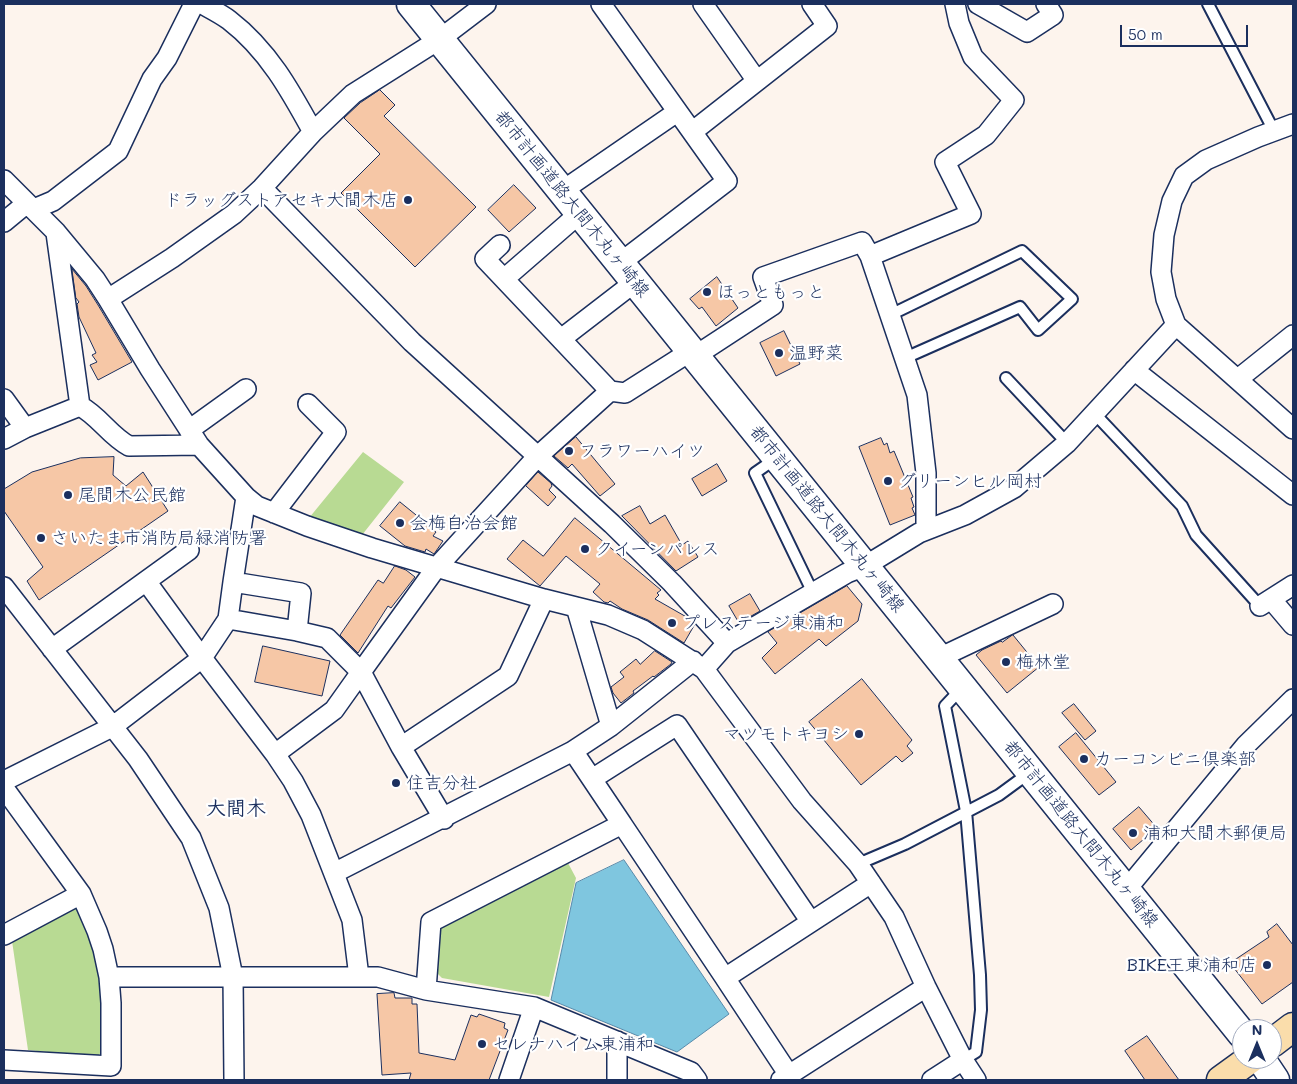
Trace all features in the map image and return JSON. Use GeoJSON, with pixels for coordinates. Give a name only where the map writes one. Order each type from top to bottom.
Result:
{"type":"FeatureCollection","features":[{"type":"Feature","properties":{"kind":"highway"},"geometry":{"type":"LineString","coordinates":[[1282,1035],[1293,1027]]}},
{"type":"Feature","properties":{"kind":"highway"},"geometry":{"type":"LineString","coordinates":[[1221,1080],[1236,1069]]}},
{"type":"Feature","properties":{"kind":"street"},"geometry":{"type":"LineString","coordinates":[[4,222],[31,206],[53,201],[118,151],[152,79],[167,58],[194,4]]}},
{"type":"Feature","properties":{"kind":"street"},"geometry":{"type":"LineString","coordinates":[[202,4],[228,19],[251,40],[276,68],[313,132]]}},
{"type":"Feature","properties":{"kind":"street","name":"都市計画道路大間木丸ヶ崎線"},"geometry":{"type":"LineString","coordinates":[[411,4],[1232,1022]]}},
{"type":"Feature","properties":{"kind":"street"},"geometry":{"type":"LineString","coordinates":[[108,298],[206,235],[234,214],[262,188],[313,132],[353,94],[440,39],[486,4]]}},
{"type":"Feature","properties":{"kind":"street"},"geometry":{"type":"LineString","coordinates":[[561,339],[628,272],[727,181],[601,4]]}},
{"type":"Feature","properties":{"kind":"street"},"geometry":{"type":"LineString","coordinates":[[703,4],[757,81]]}},
{"type":"Feature","properties":{"kind":"street"},"geometry":{"type":"LineString","coordinates":[[692,132],[827,26],[812,4]]}},
{"type":"Feature","properties":{"kind":"street"},"geometry":{"type":"LineString","coordinates":[[870,256],[971,214],[945,162],[986,135],[1014,100],[973,57],[959,23],[955,4]]}},
{"type":"Feature","properties":{"kind":"street"},"geometry":{"type":"LineString","coordinates":[[978,4],[1027,32],[1054,15],[1046,4]]}},
{"type":"Feature","properties":{"kind":"street"},"geometry":{"type":"LineString","coordinates":[[562,191],[677,112]]}},
{"type":"Feature","properties":{"kind":"street"},"geometry":{"type":"LineString","coordinates":[[1293,124],[1206,160],[1184,176],[1172,200],[1164,235],[1162,272],[1166,299],[1176,324],[1293,428]]}},
{"type":"Feature","properties":{"kind":"street"},"geometry":{"type":"LineString","coordinates":[[4,180],[56,232],[108,298],[194,438],[246,497],[257,506],[339,538],[544,599],[608,615],[631,624],[698,665],[802,801],[858,864],[894,917],[926,987],[963,1060],[976,1080]]}},
{"type":"Feature","properties":{"kind":"street"},"geometry":{"type":"LineString","coordinates":[[262,188],[412,342],[612,524],[672,583],[727,643]]}},
{"type":"Feature","properties":{"kind":"street"},"geometry":{"type":"LineString","coordinates":[[504,278],[580,213]]}},
{"type":"Feature","properties":{"kind":"street"},"geometry":{"type":"LineString","coordinates":[[56,232],[80,406]]}},
{"type":"Feature","properties":{"kind":"street"},"geometry":{"type":"LineString","coordinates":[[500,245],[485,259],[610,391],[625,394],[774,305],[763,277],[862,242],[870,256],[917,395],[926,473],[926,530]]}},
{"type":"Feature","properties":{"kind":"street"},"geometry":{"type":"LineString","coordinates":[[334,873],[444,819],[573,751],[727,643],[847,573],[865,566],[926,530],[964,516],[1014,488],[1066,443],[1095,414],[1176,324]]}},
{"type":"Feature","properties":{"kind":"street"},"geometry":{"type":"LineString","coordinates":[[1238,379],[1293,335]]}},
{"type":"Feature","properties":{"kind":"street"},"geometry":{"type":"LineString","coordinates":[[1134,370],[1293,495]]}},
{"type":"Feature","properties":{"kind":"street"},"geometry":{"type":"LineString","coordinates":[[80,406],[87,410],[120,441],[129,446],[194,438],[246,389]]}},
{"type":"Feature","properties":{"kind":"street"},"geometry":{"type":"LineString","coordinates":[[275,754],[334,710],[436,568],[538,456],[610,391]]}},
{"type":"Feature","properties":{"kind":"street"},"geometry":{"type":"LineString","coordinates":[[4,399],[25,428]]}},
{"type":"Feature","properties":{"kind":"street"},"geometry":{"type":"LineString","coordinates":[[274,513],[336,432],[308,404]]}},
{"type":"Feature","properties":{"kind":"street"},"geometry":{"type":"LineString","coordinates":[[4,439],[25,428],[80,406]]}},
{"type":"Feature","properties":{"kind":"street"},"geometry":{"type":"LineString","coordinates":[[4,781],[112,727],[202,658],[228,619],[246,497]]}},
{"type":"Feature","properties":{"kind":"street"},"geometry":{"type":"LineString","coordinates":[[52,649],[189,550]]}},
{"type":"Feature","properties":{"kind":"street"},"geometry":{"type":"LineString","coordinates":[[146,581],[275,754],[311,815],[352,920],[359,977]]}},
{"type":"Feature","properties":{"kind":"street"},"geometry":{"type":"LineString","coordinates":[[233,582],[301,593],[297,631]]}},
{"type":"Feature","properties":{"kind":"street"},"geometry":{"type":"LineString","coordinates":[[1293,585],[1266,603],[1293,625]]}},
{"type":"Feature","properties":{"kind":"street"},"geometry":{"type":"LineString","coordinates":[[4,587],[138,759],[191,838],[219,908],[233,977],[234,1080]]}},
{"type":"Feature","properties":{"kind":"street"},"geometry":{"type":"LineString","coordinates":[[401,747],[508,676],[544,599]]}},
{"type":"Feature","properties":{"kind":"street"},"geometry":{"type":"LineString","coordinates":[[939,658],[1054,604]]}},
{"type":"Feature","properties":{"kind":"street"},"geometry":{"type":"LineString","coordinates":[[576,607],[610,726]]}},
{"type":"Feature","properties":{"kind":"street"},"geometry":{"type":"LineString","coordinates":[[228,619],[327,638],[361,672],[401,747],[444,819]]}},
{"type":"Feature","properties":{"kind":"street"},"geometry":{"type":"LineString","coordinates":[[1126,890],[1246,745],[1293,699]]}},
{"type":"Feature","properties":{"kind":"street"},"geometry":{"type":"LineString","coordinates":[[592,779],[677,725],[811,922]]}},
{"type":"Feature","properties":{"kind":"street"},"geometry":{"type":"LineString","coordinates":[[573,751],[724,978],[785,1078],[926,987]]}},
{"type":"Feature","properties":{"kind":"street"},"geometry":{"type":"LineString","coordinates":[[4,788],[81,894],[95,924],[103,949],[111,1004],[111,1066],[4,1060]]}},
{"type":"Feature","properties":{"kind":"street"},"geometry":{"type":"LineString","coordinates":[[426,990],[432,922],[622,824]]}},
{"type":"Feature","properties":{"kind":"street"},"geometry":{"type":"LineString","coordinates":[[724,978],[871,883]]}},
{"type":"Feature","properties":{"kind":"street"},"geometry":{"type":"LineString","coordinates":[[4,935],[81,894]]}},
{"type":"Feature","properties":{"kind":"street"},"geometry":{"type":"LineString","coordinates":[[108,978],[378,977],[426,990],[534,1006],[691,1072],[697,1080]]}},
{"type":"Feature","properties":{"kind":"street"},"geometry":{"type":"LineString","coordinates":[[509,1080],[534,1006]]}},
{"type":"Feature","properties":{"kind":"street"},"geometry":{"type":"LineString","coordinates":[[617,1041],[617,1080]]}},
{"type":"Feature","properties":{"kind":"street"},"geometry":{"type":"LineString","coordinates":[[932,1080],[963,1060]]}},
{"type":"Feature","properties":{"kind":"street"},"geometry":{"type":"LineString","coordinates":[[1267,1069],[1274,1080]]}},
{"type":"Feature","properties":{"kind":"lane"},"geometry":{"type":"LineString","coordinates":[[1208,4],[1274,131]]}},
{"type":"Feature","properties":{"kind":"lane"},"geometry":{"type":"LineString","coordinates":[[890,315],[1022,251],[1072,298],[1038,330],[1020,307],[904,358]]}},
{"type":"Feature","properties":{"kind":"lane"},"geometry":{"type":"LineString","coordinates":[[1006,378],[1066,443]]}},
{"type":"Feature","properties":{"kind":"lane"},"geometry":{"type":"LineString","coordinates":[[1095,414],[1182,506],[1196,536],[1266,603]]}},
{"type":"Feature","properties":{"kind":"lane"},"geometry":{"type":"LineString","coordinates":[[777,458],[755,472],[813,593]]}},
{"type":"Feature","properties":{"kind":"lane"},"geometry":{"type":"LineString","coordinates":[[962,687],[945,706],[966,811],[980,975],[981,1010],[976,1052],[963,1060]]}},
{"type":"Feature","properties":{"kind":"lane"},"geometry":{"type":"LineString","coordinates":[[858,864],[905,844],[999,795],[1031,772]]}},
{"type":"Feature","properties":{"kind":"green space"},"geometry":{"type":"Polygon","coordinates":[[[363,452],[404,482],[362,535],[309,518],[363,452]]]}},
{"type":"Feature","properties":{"kind":"green space"},"geometry":{"type":"Polygon","coordinates":[[[568,863],[576,878],[549,997],[442,978],[437,973],[439,932],[446,922],[568,863]]]}},
{"type":"Feature","properties":{"kind":"green space"},"geometry":{"type":"Polygon","coordinates":[[[73,907],[80,909],[95,955],[103,991],[103,1050],[97,1057],[28,1050],[12,941],[73,907]]]}},
{"type":"Feature","properties":{"kind":"water"},"geometry":{"type":"Polygon","coordinates":[[[624,860],[729,1014],[677,1052],[551,1000],[576,883],[624,860]]]}},
{"type":"Feature","properties":{"kind":"building"},"geometry":{"type":"Polygon","coordinates":[[[380,90],[395,105],[384,116],[476,207],[415,267],[341,193],[380,154],[344,118],[360,103],[380,90]]]}},
{"type":"Feature","properties":{"kind":"building"},"geometry":{"type":"Polygon","coordinates":[[[514,185],[536,208],[509,232],[488,210],[514,185]]]}},
{"type":"Feature","properties":{"kind":"building"},"geometry":{"type":"Polygon","coordinates":[[[72,269],[86,286],[132,362],[98,380],[90,365],[97,362],[92,355],[96,353],[79,317],[77,304],[79,302],[76,298],[72,269]]]}},
{"type":"Feature","properties":{"kind":"building"},"geometry":{"type":"Polygon","coordinates":[[[717,277],[738,308],[716,326],[702,307],[699,309],[690,299],[717,277]]]}},
{"type":"Feature","properties":{"kind":"building"},"geometry":{"type":"Polygon","coordinates":[[[784,331],[800,364],[776,376],[760,343],[784,331]]]}},
{"type":"Feature","properties":{"kind":"building"},"geometry":{"type":"Polygon","coordinates":[[[576,437],[615,484],[600,496],[572,464],[568,468],[554,456],[576,437]]]}},
{"type":"Feature","properties":{"kind":"building","name":"グリーンヒル岡村"},"geometry":{"type":"Polygon","coordinates":[[[881,438],[884,445],[887,443],[890,453],[894,451],[913,497],[911,498],[914,507],[912,508],[915,515],[890,525],[859,447],[881,438]]]}},
{"type":"Feature","properties":{"kind":"building"},"geometry":{"type":"Polygon","coordinates":[[[114,457],[113,475],[126,486],[143,472],[168,511],[39,600],[27,581],[43,567],[4,511],[4,489],[32,472],[80,458],[114,457]]]}},
{"type":"Feature","properties":{"kind":"building"},"geometry":{"type":"Polygon","coordinates":[[[717,464],[727,481],[702,496],[692,479],[717,464]]]}},
{"type":"Feature","properties":{"kind":"building"},"geometry":{"type":"Polygon","coordinates":[[[538,472],[551,483],[552,486],[549,490],[556,497],[548,506],[526,486],[538,472]]]}},
{"type":"Feature","properties":{"kind":"building"},"geometry":{"type":"Polygon","coordinates":[[[400,502],[421,519],[419,521],[436,532],[433,536],[443,541],[434,554],[426,549],[425,552],[405,546],[380,526],[400,502]]]}},
{"type":"Feature","properties":{"kind":"building"},"geometry":{"type":"Polygon","coordinates":[[[640,506],[650,524],[665,515],[682,545],[688,541],[698,557],[676,571],[622,516],[640,506]]]}},
{"type":"Feature","properties":{"kind":"building"},"geometry":{"type":"Polygon","coordinates":[[[575,518],[661,590],[657,593],[659,595],[655,599],[690,619],[695,624],[684,643],[648,620],[622,609],[610,601],[608,603],[604,602],[593,592],[600,584],[566,556],[540,586],[507,559],[523,540],[543,556],[575,518]]]}},
{"type":"Feature","properties":{"kind":"building"},"geometry":{"type":"Polygon","coordinates":[[[395,566],[406,570],[415,577],[391,608],[388,606],[358,653],[340,635],[378,580],[383,583],[395,566]]]}},
{"type":"Feature","properties":{"kind":"building"},"geometry":{"type":"Polygon","coordinates":[[[847,586],[862,604],[858,621],[826,646],[819,639],[775,674],[762,658],[777,643],[768,632],[847,586]]]}},
{"type":"Feature","properties":{"kind":"building"},"geometry":{"type":"Polygon","coordinates":[[[750,594],[760,611],[739,623],[729,606],[750,594]]]}},
{"type":"Feature","properties":{"kind":"building"},"geometry":{"type":"Polygon","coordinates":[[[1013,635],[1039,667],[1007,693],[976,655],[982,650],[1002,642],[1013,635]]]}},
{"type":"Feature","properties":{"kind":"building"},"geometry":{"type":"Polygon","coordinates":[[[263,646],[330,661],[322,696],[255,682],[263,646]]]}},
{"type":"Feature","properties":{"kind":"building"},"geometry":{"type":"Polygon","coordinates":[[[655,651],[672,662],[671,664],[633,691],[634,693],[621,703],[611,687],[624,677],[620,672],[636,659],[640,664],[655,651]]]}},
{"type":"Feature","properties":{"kind":"building"},"geometry":{"type":"Polygon","coordinates":[[[862,679],[912,740],[907,746],[913,753],[902,762],[896,756],[861,785],[809,722],[862,679]]]}},
{"type":"Feature","properties":{"kind":"building"},"geometry":{"type":"Polygon","coordinates":[[[1074,704],[1096,731],[1085,740],[1062,713],[1074,704]]]}},
{"type":"Feature","properties":{"kind":"building"},"geometry":{"type":"Polygon","coordinates":[[[1076,733],[1116,782],[1099,795],[1059,747],[1076,733]]]}},
{"type":"Feature","properties":{"kind":"building"},"geometry":{"type":"Polygon","coordinates":[[[1139,807],[1157,828],[1131,850],[1113,829],[1139,807]]]}},
{"type":"Feature","properties":{"kind":"building"},"geometry":{"type":"Polygon","coordinates":[[[1277,924],[1293,945],[1293,982],[1262,1004],[1230,963],[1269,937],[1267,932],[1277,924]]]}},
{"type":"Feature","properties":{"kind":"building","name":"セレナハイム東浦和"},"geometry":{"type":"Polygon","coordinates":[[[394,993],[395,998],[412,998],[412,1004],[417,1004],[419,1053],[455,1060],[471,1015],[477,1017],[479,1014],[505,1023],[504,1028],[508,1030],[489,1080],[409,1080],[411,1073],[382,1075],[377,994],[394,993]]]}},
{"type":"Feature","properties":{"kind":"building"},"geometry":{"type":"Polygon","coordinates":[[[1147,1036],[1179,1080],[1145,1080],[1125,1051],[1147,1036]]]}},
{"type":"Feature","properties":{"kind":"place","name":"ドラッグストアセキ大間木店"},"geometry":{"type":"Point","coordinates":[408,200]}},
{"type":"Feature","properties":{"kind":"place","name":"ほっともっと"},"geometry":{"type":"Point","coordinates":[707,292]}},
{"type":"Feature","properties":{"kind":"place","name":"温野菜"},"geometry":{"type":"Point","coordinates":[779,353]}},
{"type":"Feature","properties":{"kind":"place","name":"フラワーハイツ"},"geometry":{"type":"Point","coordinates":[569,451]}},
{"type":"Feature","properties":{"kind":"place","name":"グリーンヒル岡村"},"geometry":{"type":"Point","coordinates":[888,481]}},
{"type":"Feature","properties":{"kind":"place","name":"尾間木公民館"},"geometry":{"type":"Point","coordinates":[68,495]}},
{"type":"Feature","properties":{"kind":"place","name":"会梅自治会館"},"geometry":{"type":"Point","coordinates":[400,523]}},
{"type":"Feature","properties":{"kind":"place","name":"さいたま市消防局緑消防署"},"geometry":{"type":"Point","coordinates":[41,538]}},
{"type":"Feature","properties":{"kind":"place","name":"クイーンパレス"},"geometry":{"type":"Point","coordinates":[585,549]}},
{"type":"Feature","properties":{"kind":"place","name":"プレステージ東浦和"},"geometry":{"type":"Point","coordinates":[672,623]}},
{"type":"Feature","properties":{"kind":"place","name":"梅林堂"},"geometry":{"type":"Point","coordinates":[1006,662]}},
{"type":"Feature","properties":{"kind":"place","name":"マツモトキヨシ"},"geometry":{"type":"Point","coordinates":[859,734]}},
{"type":"Feature","properties":{"kind":"place","name":"カーコンビニ倶楽部"},"geometry":{"type":"Point","coordinates":[1084,759]}},
{"type":"Feature","properties":{"kind":"place","name":"住吉分社"},"geometry":{"type":"Point","coordinates":[396,783]}},
{"type":"Feature","properties":{"kind":"place","name":"浦和大間木郵便局"},"geometry":{"type":"Point","coordinates":[1133,833]}},
{"type":"Feature","properties":{"kind":"place","name":"BIKE王東浦和店"},"geometry":{"type":"Point","coordinates":[1267,965]}},
{"type":"Feature","properties":{"kind":"place","name":"セレナハイム東浦和"},"geometry":{"type":"Point","coordinates":[482,1044]}},
{"type":"Feature","properties":{"kind":"district","name":"大間木"},"geometry":{"type":"Point","coordinates":[236,809]}}]}
